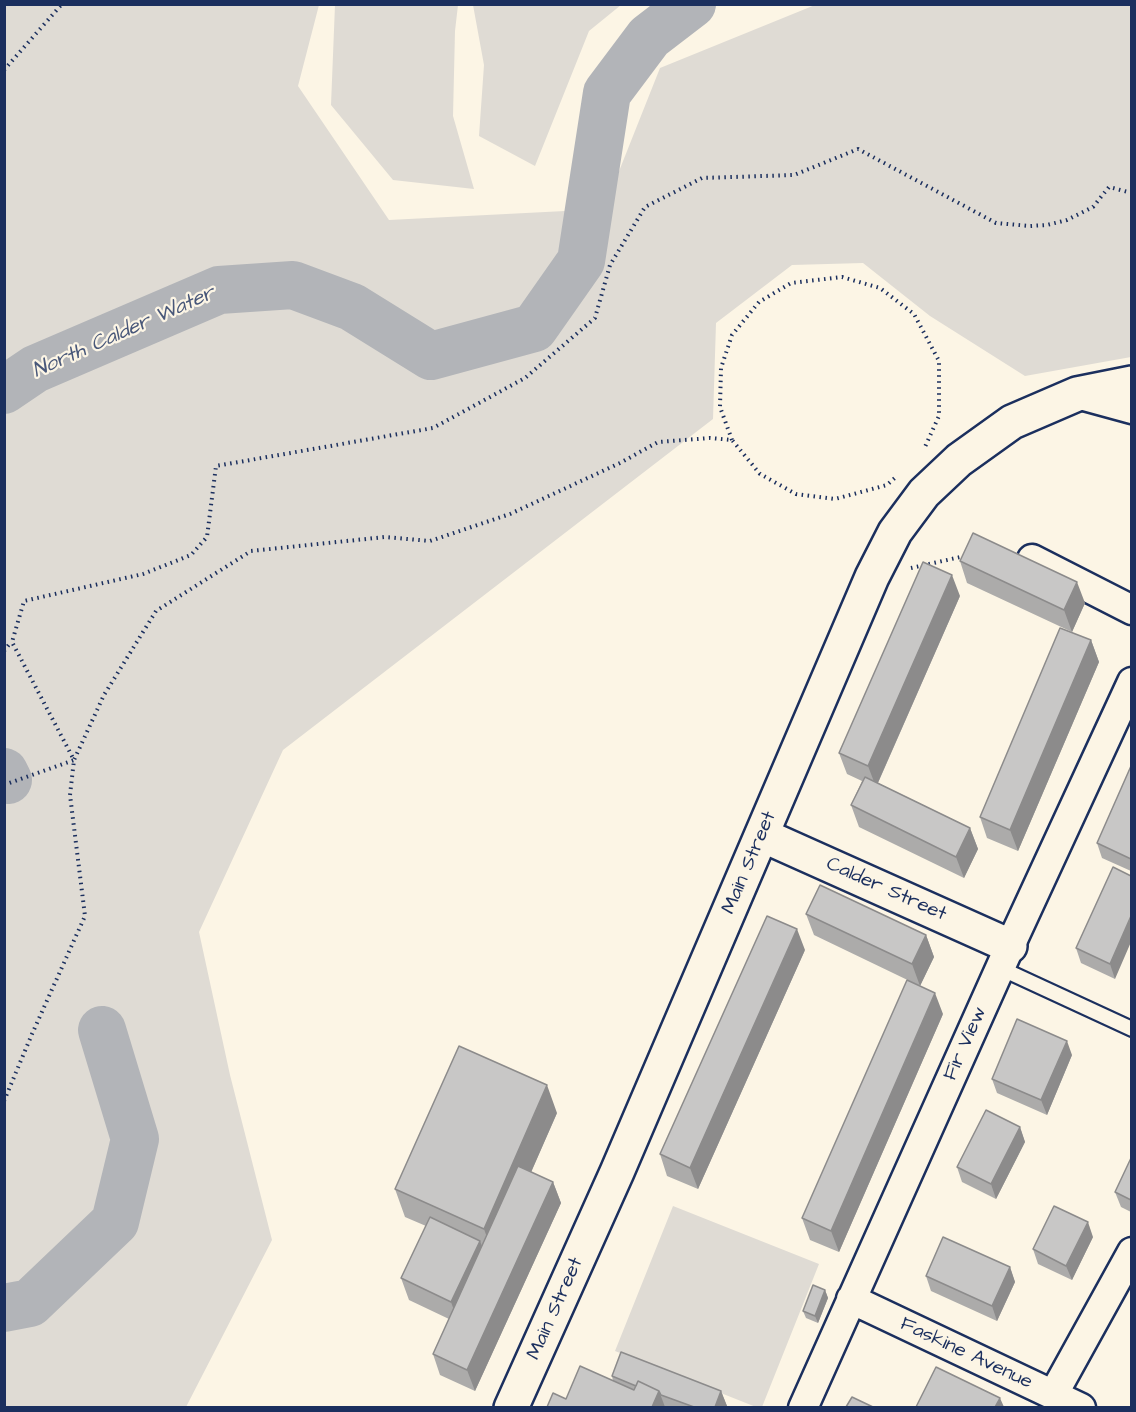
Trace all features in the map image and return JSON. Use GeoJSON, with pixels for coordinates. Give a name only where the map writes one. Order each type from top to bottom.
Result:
{"type":"FeatureCollection","features":[{"type":"Feature","properties":{"kind":"main road","name":"Main Street"},"geometry":{"type":"LineString","coordinates":[[511,1407],[617,1172],[872,577],[895,532],[924,493],[960,460],[1012,422],[1077,394],[1131,383]]}},
{"type":"Feature","properties":{"kind":"main road","name":"Calder Street"},"geometry":{"type":"LineString","coordinates":[[762,835],[1005,957]]}},
{"type":"Feature","properties":{"kind":"street"},"geometry":{"type":"LineString","coordinates":[[1077,394],[1131,409]]}},
{"type":"Feature","properties":{"kind":"street"},"geometry":{"type":"LineString","coordinates":[[1032,559],[1131,610]]}},
{"type":"Feature","properties":{"kind":"street","name":"Fir View"},"geometry":{"type":"LineString","coordinates":[[803,1407],[1131,681]]}},
{"type":"Feature","properties":{"kind":"street"},"geometry":{"type":"LineString","coordinates":[[1053,1395],[1131,1252]]}},
{"type":"Feature","properties":{"kind":"street","name":"Faskine Avenue"},"geometry":{"type":"LineString","coordinates":[[851,1299],[1081,1407]]}},
{"type":"Feature","properties":{"kind":"lane"},"geometry":{"type":"LineString","coordinates":[[1005,957],[1131,1029]]}},
{"type":"Feature","properties":{"kind":"path"},"geometry":{"type":"LineString","coordinates":[[4,70],[62,4]]}},
{"type":"Feature","properties":{"kind":"path"},"geometry":{"type":"LineString","coordinates":[[4,651],[12,642],[24,601],[143,574],[191,555],[207,537],[216,466],[433,428],[525,378],[595,318],[610,265],[645,207],[702,178],[794,175],[858,149],[996,224],[1030,226],[1067,220],[1093,207],[1109,187],[1131,193]]}},
{"type":"Feature","properties":{"kind":"path"},"geometry":{"type":"LineString","coordinates":[[902,473],[886,485],[835,499],[796,494],[760,474],[732,440],[720,407],[721,368],[732,335],[759,302],[791,283],[842,277],[880,288],[914,314],[939,361],[939,416],[926,447],[920,454]]}},
{"type":"Feature","properties":{"kind":"path"},"geometry":{"type":"LineString","coordinates":[[4,1101],[85,916],[70,795],[74,760],[104,695],[156,612],[251,551],[385,537],[430,541],[510,514],[620,463],[658,442],[710,438],[732,440]]}},
{"type":"Feature","properties":{"kind":"path"},"geometry":{"type":"LineString","coordinates":[[872,577],[974,553]]}},
{"type":"Feature","properties":{"kind":"path"},"geometry":{"type":"LineString","coordinates":[[12,642],[74,760]]}},
{"type":"Feature","properties":{"kind":"path"},"geometry":{"type":"LineString","coordinates":[[4,785],[74,760]]}},
{"type":"Feature","properties":{"kind":"shaded area"},"geometry":{"type":"Polygon","coordinates":[[[5,5],[319,5],[298,86],[389,220],[604,209],[660,68],[815,5],[1132,6],[1131,357],[1025,376],[930,316],[863,263],[792,265],[716,323],[713,419],[283,750],[199,932],[230,1075],[272,1240],[186,1407],[5,1407],[5,5]]]}},
{"type":"Feature","properties":{"kind":"shaded area"},"geometry":{"type":"Polygon","coordinates":[[[335,5],[458,5],[455,31],[453,116],[474,189],[393,180],[331,105],[335,5]]]}},
{"type":"Feature","properties":{"kind":"shaded area"},"geometry":{"type":"Polygon","coordinates":[[[473,5],[621,5],[589,31],[535,166],[479,136],[484,65],[473,5]]]}},
{"type":"Feature","properties":{"kind":"shaded area"},"geometry":{"type":"Polygon","coordinates":[[[673,1206],[819,1264],[762,1407],[756,1407],[615,1351],[673,1206]]]}},
{"type":"Feature","properties":{"kind":"building"},"geometry":{"type":"Polygon","coordinates":[[[973,533],[1077,582],[1064,610],[960,561],[973,533]]]}},
{"type":"Feature","properties":{"kind":"building"},"geometry":{"type":"Polygon","coordinates":[[[923,562],[952,575],[868,766],[839,753],[923,562]]]}},
{"type":"Feature","properties":{"kind":"building"},"geometry":{"type":"Polygon","coordinates":[[[1060,628],[1091,640],[1010,830],[980,817],[1060,628]]]}},
{"type":"Feature","properties":{"kind":"building"},"geometry":{"type":"Polygon","coordinates":[[[1131,766],[1131,859],[1097,843],[1131,766]]]}},
{"type":"Feature","properties":{"kind":"building"},"geometry":{"type":"Polygon","coordinates":[[[865,777],[970,828],[956,857],[851,805],[865,777]]]}},
{"type":"Feature","properties":{"kind":"building"},"geometry":{"type":"Polygon","coordinates":[[[1113,867],[1131,876],[1131,916],[1110,964],[1076,948],[1113,867]]]}},
{"type":"Feature","properties":{"kind":"building"},"geometry":{"type":"Polygon","coordinates":[[[820,885],[926,935],[912,964],[806,914],[820,885]]]}},
{"type":"Feature","properties":{"kind":"building"},"geometry":{"type":"Polygon","coordinates":[[[767,916],[797,929],[690,1168],[660,1154],[767,916]]]}},
{"type":"Feature","properties":{"kind":"building"},"geometry":{"type":"Polygon","coordinates":[[[907,980],[935,993],[831,1231],[802,1218],[907,980]]]}},
{"type":"Feature","properties":{"kind":"building"},"geometry":{"type":"Polygon","coordinates":[[[1017,1019],[1067,1041],[1041,1100],[992,1079],[1017,1019]]]}},
{"type":"Feature","properties":{"kind":"building"},"geometry":{"type":"Polygon","coordinates":[[[459,1046],[547,1085],[484,1229],[395,1189],[459,1046]]]}},
{"type":"Feature","properties":{"kind":"building"},"geometry":{"type":"Polygon","coordinates":[[[986,1110],[1020,1127],[991,1184],[957,1167],[986,1110]]]}},
{"type":"Feature","properties":{"kind":"building"},"geometry":{"type":"Polygon","coordinates":[[[1131,1158],[1131,1200],[1115,1192],[1131,1158]]]}},
{"type":"Feature","properties":{"kind":"building"},"geometry":{"type":"Polygon","coordinates":[[[518,1166],[553,1182],[467,1370],[433,1354],[518,1166]]]}},
{"type":"Feature","properties":{"kind":"building"},"geometry":{"type":"Polygon","coordinates":[[[1054,1206],[1088,1222],[1066,1266],[1033,1249],[1054,1206]]]}},
{"type":"Feature","properties":{"kind":"building"},"geometry":{"type":"Polygon","coordinates":[[[430,1217],[480,1241],[451,1302],[401,1278],[430,1217]]]}},
{"type":"Feature","properties":{"kind":"building"},"geometry":{"type":"Polygon","coordinates":[[[943,1237],[1010,1267],[992,1306],[926,1276],[943,1237]]]}},
{"type":"Feature","properties":{"kind":"building"},"geometry":{"type":"Polygon","coordinates":[[[813,1285],[825,1290],[815,1316],[803,1311],[813,1285]]]}},
{"type":"Feature","properties":{"kind":"building"},"geometry":{"type":"Polygon","coordinates":[[[621,1352],[721,1391],[715,1407],[694,1407],[661,1395],[659,1391],[638,1381],[636,1386],[612,1376],[621,1352]]]}},
{"type":"Feature","properties":{"kind":"building"},"geometry":{"type":"Polygon","coordinates":[[[580,1366],[634,1390],[638,1381],[659,1391],[652,1407],[547,1407],[553,1393],[566,1399],[580,1366]]]}},
{"type":"Feature","properties":{"kind":"building"},"geometry":{"type":"Polygon","coordinates":[[[936,1367],[1000,1398],[995,1407],[916,1407],[936,1367]]]}},
{"type":"Feature","properties":{"kind":"building"},"geometry":{"type":"Polygon","coordinates":[[[852,1397],[873,1407],[846,1407],[852,1397]]]}},
{"type":"Feature","properties":{"kind":"waterway","name":"North Calder Water"},"geometry":{"type":"LineString","coordinates":[[4,390],[35,369],[219,290],[293,285],[352,307],[431,356],[534,328],[581,261],[607,93],[649,37],[692,4]]}},
{"type":"Feature","properties":{"kind":"waterway","name":"North Calder Water"},"geometry":{"type":"LineString","coordinates":[[4,772],[8,780]]}},
{"type":"Feature","properties":{"kind":"waterway","name":"North Calder Water"},"geometry":{"type":"LineString","coordinates":[[4,1308],[30,1303],[115,1222],[135,1139],[102,1030]]}}]}
